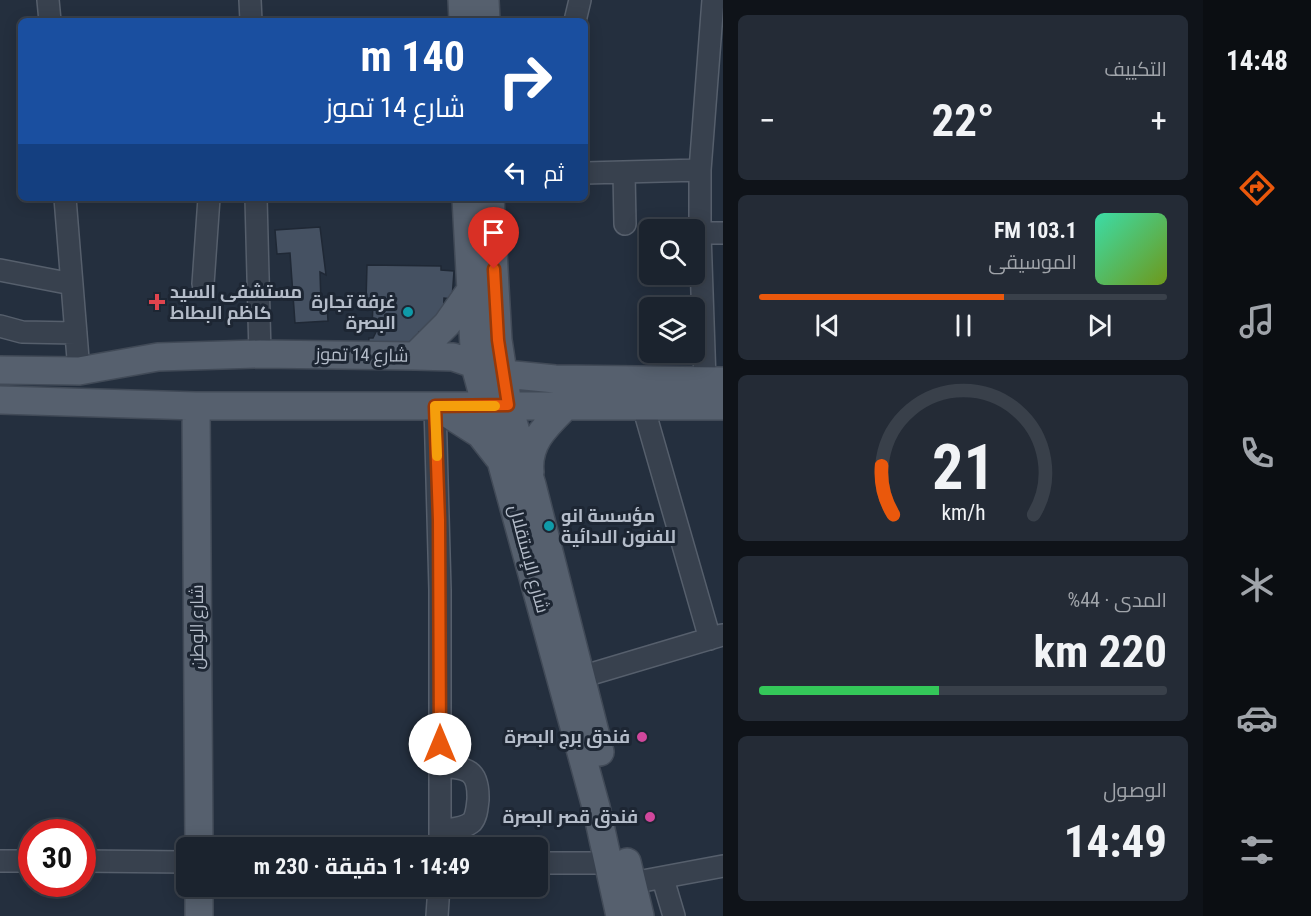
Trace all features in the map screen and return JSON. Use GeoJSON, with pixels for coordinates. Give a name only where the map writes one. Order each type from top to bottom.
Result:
{"type":"FeatureCollection","features":[{"type":"Feature","properties":{"kind":"main road"},"geometry":{"type":"LineString","coordinates":[[462,0],[463,18]]}},
{"type":"Feature","properties":{"kind":"main road"},"geometry":{"type":"LineString","coordinates":[[485,0],[486,18]]}},
{"type":"Feature","properties":{"kind":"main road","name":"شارع الإستقلال"},"geometry":{"type":"LineString","coordinates":[[466,201],[475,366],[497,406],[532,486],[640,916]]}},
{"type":"Feature","properties":{"kind":"main road","name":"شارع الإستقلال"},"geometry":{"type":"LineString","coordinates":[[490,201],[498,340],[504,374],[497,406],[504,467],[609,863],[620,916]]}},
{"type":"Feature","properties":{"kind":"main road"},"geometry":{"type":"LineString","coordinates":[[415,356],[447,324],[471,291]]}},
{"type":"Feature","properties":{"kind":"main road","name":"شارع 14 تموز"},"geometry":{"type":"LineString","coordinates":[[0,370],[79,371],[158,357],[260,354],[415,356],[453,357],[504,374],[555,379],[714,381]]}},
{"type":"Feature","properties":{"kind":"main road"},"geometry":{"type":"LineString","coordinates":[[0,400],[196,406],[723,406]]}},
{"type":"Feature","properties":{"kind":"main road","name":"شارع الوطن"},"geometry":{"type":"LineString","coordinates":[[196,406],[199,837]]}},
{"type":"Feature","properties":{"kind":"main road"},"geometry":{"type":"LineString","coordinates":[[435,406],[480,434],[504,467]]}},
{"type":"Feature","properties":{"kind":"main road"},"geometry":{"type":"LineString","coordinates":[[532,486],[530,466],[534,442],[538,434],[565,406]]}},
{"type":"Feature","properties":{"kind":"main road"},"geometry":{"type":"LineString","coordinates":[[199,897],[199,916]]}},
{"type":"Feature","properties":{"kind":"street"},"geometry":{"type":"LineString","coordinates":[[48,0],[50,18]]}},
{"type":"Feature","properties":{"kind":"street"},"geometry":{"type":"LineString","coordinates":[[250,0],[251,18]]}},
{"type":"Feature","properties":{"kind":"street"},"geometry":{"type":"LineString","coordinates":[[576,18],[580,0]]}},
{"type":"Feature","properties":{"kind":"street"},"geometry":{"type":"LineString","coordinates":[[700,219],[700,170],[713,114],[713,0]]}},
{"type":"Feature","properties":{"kind":"street"},"geometry":{"type":"LineString","coordinates":[[588,172],[700,170]]}},
{"type":"Feature","properties":{"kind":"street"},"geometry":{"type":"LineString","coordinates":[[624,172],[625,224]]}},
{"type":"Feature","properties":{"kind":"street"},"geometry":{"type":"LineString","coordinates":[[65,201],[79,371]]}},
{"type":"Feature","properties":{"kind":"street"},"geometry":{"type":"LineString","coordinates":[[203,284],[209,201]]}},
{"type":"Feature","properties":{"kind":"street"},"geometry":{"type":"LineString","coordinates":[[256,201],[260,354]]}},
{"type":"Feature","properties":{"kind":"street"},"geometry":{"type":"LineString","coordinates":[[705,233],[723,233]]}},
{"type":"Feature","properties":{"kind":"street"},"geometry":{"type":"LineString","coordinates":[[0,270],[72,284]]}},
{"type":"Feature","properties":{"kind":"street"},"geometry":{"type":"LineString","coordinates":[[705,285],[714,381]]}},
{"type":"Feature","properties":{"kind":"street"},"geometry":{"type":"LineString","coordinates":[[0,326],[22,332],[76,333]]}},
{"type":"Feature","properties":{"kind":"street"},"geometry":{"type":"LineString","coordinates":[[435,406],[440,567],[440,837]]}},
{"type":"Feature","properties":{"kind":"street"},"geometry":{"type":"LineString","coordinates":[[581,677],[716,637],[643,406]]}},
{"type":"Feature","properties":{"kind":"street"},"geometry":{"type":"LineString","coordinates":[[440,766],[462,768],[470,772],[478,783],[477,808],[472,822],[444,837]]}},
{"type":"Feature","properties":{"kind":"street"},"geometry":{"type":"LineString","coordinates":[[0,861],[18,861]]}},
{"type":"Feature","properties":{"kind":"street"},"geometry":{"type":"LineString","coordinates":[[96,861],[176,862]]}},
{"type":"Feature","properties":{"kind":"street"},"geometry":{"type":"LineString","coordinates":[[548,863],[609,863]]}},
{"type":"Feature","properties":{"kind":"street"},"geometry":{"type":"LineString","coordinates":[[632,883],[723,866]]}},
{"type":"Feature","properties":{"kind":"street"},"geometry":{"type":"LineString","coordinates":[[663,879],[674,916]]}},
{"type":"Feature","properties":{"kind":"street"},"geometry":{"type":"LineString","coordinates":[[437,916],[438,897]]}},
{"type":"Feature","properties":{"kind":"building"},"geometry":{"type":"Polygon","coordinates":[[[320,227],[326,275],[320,272],[321,303],[327,305],[328,321],[295,323],[290,253],[277,254],[275,230],[320,227]]]}},
{"type":"Feature","properties":{"kind":"building","name":"غرفة تجارة البصرة"},"geometry":{"type":"Polygon","coordinates":[[[367,265],[441,266],[441,270],[454,271],[452,299],[444,298],[443,323],[434,333],[419,332],[418,350],[368,348],[369,338],[373,338],[376,332],[372,331],[373,301],[366,301],[367,265]]]}},
{"type":"Feature","properties":{"kind":"slow traffic"},"geometry":{"type":"LineString","coordinates":[[437,456],[435,406],[495,406]]}},
{"type":"Feature","properties":{"kind":"place","name":"مستشفى السيد كاظم البطاط"},"geometry":{"type":"Point","coordinates":[157,302]}},
{"type":"Feature","properties":{"kind":"place","name":"غرفة تجارة البصرة"},"geometry":{"type":"Point","coordinates":[408,312]}},
{"type":"Feature","properties":{"kind":"place","name":"مؤسسة انو للفنون الادائية"},"geometry":{"type":"Point","coordinates":[549,526]}},
{"type":"Feature","properties":{"kind":"place","name":"فندق برج البصرة"},"geometry":{"type":"Point","coordinates":[642,737]}},
{"type":"Feature","properties":{"kind":"place","name":"فندق قصر البصرة"},"geometry":{"type":"Point","coordinates":[650,817]}},
{"type":"Feature","properties":{"kind":"route"},"geometry":{"type":"LineString","coordinates":[[440,744],[439,497],[435,406],[508,405],[498,340],[494,269]]}}]}
